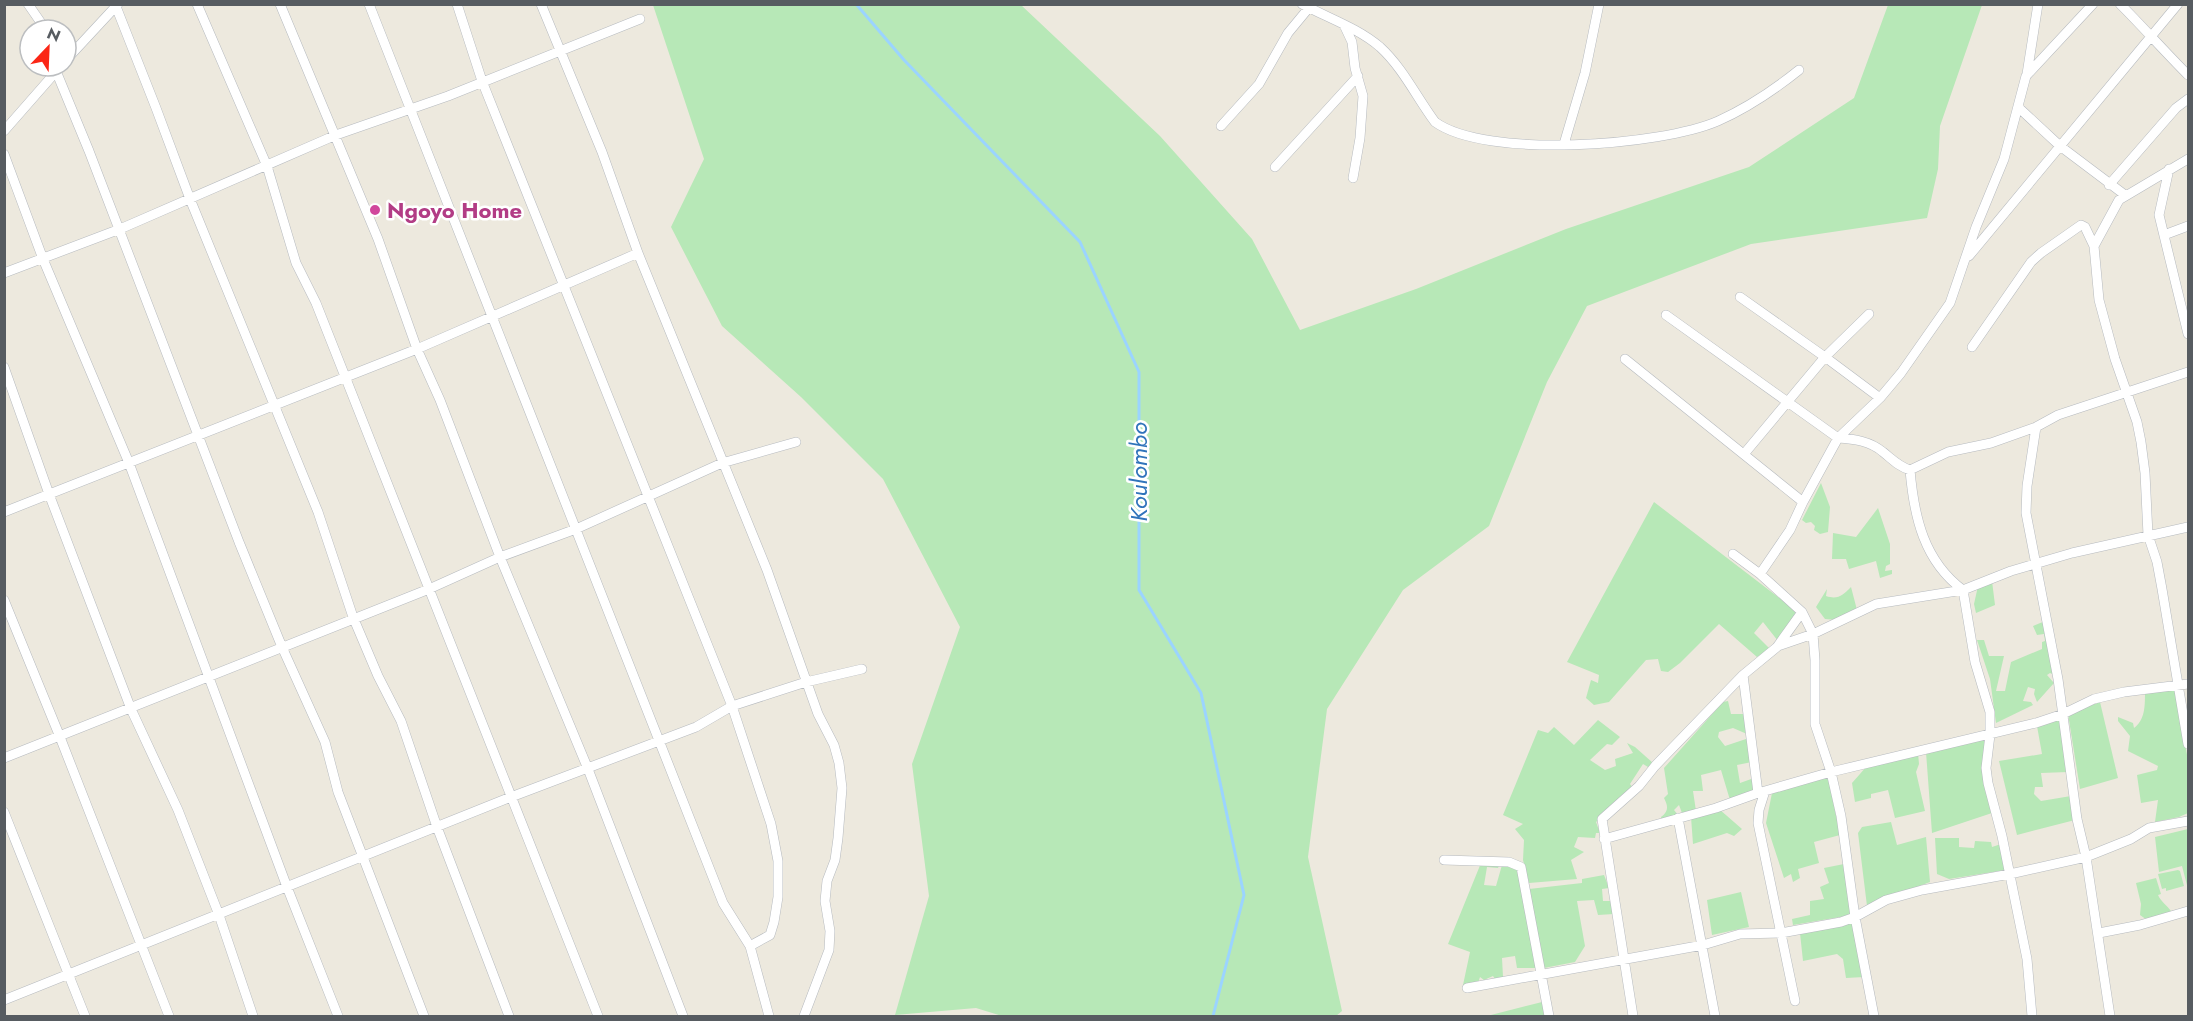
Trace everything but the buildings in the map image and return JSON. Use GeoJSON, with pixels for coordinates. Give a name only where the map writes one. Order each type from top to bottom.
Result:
{"type":"FeatureCollection","features":[{"type":"Feature","properties":{"kind":"street"},"geometry":{"type":"LineString","coordinates":[[28,4],[38,18]]}},
{"type":"Feature","properties":{"kind":"street"},"geometry":{"type":"LineString","coordinates":[[196,4],[267,166],[296,263],[316,303],[598,1017]]}},
{"type":"Feature","properties":{"kind":"street"},"geometry":{"type":"LineString","coordinates":[[280,4],[378,239],[417,349],[461,452],[500,557],[588,769],[683,1017]]}},
{"type":"Feature","properties":{"kind":"street"},"geometry":{"type":"LineString","coordinates":[[369,4],[723,903],[750,946],[769,1017]]}},
{"type":"Feature","properties":{"kind":"street"},"geometry":{"type":"LineString","coordinates":[[457,4],[482,81],[732,706],[771,824],[778,861],[778,897],[774,922],[770,935],[750,946]]}},
{"type":"Feature","properties":{"kind":"street"},"geometry":{"type":"LineString","coordinates":[[541,4],[602,152],[638,252],[682,357],[722,463],[767,570],[818,714],[834,745],[842,788],[835,860],[826,881],[825,901],[830,930],[829,950],[804,1017]]}},
{"type":"Feature","properties":{"kind":"street"},"geometry":{"type":"LineString","coordinates":[[1564,144],[1582,83],[1599,4]]}},
{"type":"Feature","properties":{"kind":"street"},"geometry":{"type":"LineString","coordinates":[[1760,574],[1790,530],[1838,438],[1880,398],[1901,373],[1950,303],[1976,227],[2004,159],[2026,76],[2038,4]]}},
{"type":"Feature","properties":{"kind":"street"},"geometry":{"type":"LineString","coordinates":[[2026,76],[2093,4]]}},
{"type":"Feature","properties":{"kind":"street"},"geometry":{"type":"LineString","coordinates":[[2120,4],[2188,75]]}},
{"type":"Feature","properties":{"kind":"street"},"geometry":{"type":"LineString","coordinates":[[1966,260],[2178,4]]}},
{"type":"Feature","properties":{"kind":"street"},"geometry":{"type":"LineString","coordinates":[[78,47],[116,5],[190,199],[318,512],[353,618],[378,676],[401,721],[437,827],[509,1017]]}},
{"type":"Feature","properties":{"kind":"street"},"geometry":{"type":"LineString","coordinates":[[1221,126],[1259,84],[1288,33],[1308,6],[1361,34],[1385,53],[1435,123],[1445,130],[1482,140],[1526,145],[1617,143],[1658,138],[1716,122],[1769,94],[1799,70]]}},
{"type":"Feature","properties":{"kind":"street"},"geometry":{"type":"LineString","coordinates":[[4,273],[120,229],[336,135],[410,110],[640,20]]}},
{"type":"Feature","properties":{"kind":"street"},"geometry":{"type":"LineString","coordinates":[[1343,25],[1352,42],[1363,96],[1353,178]]}},
{"type":"Feature","properties":{"kind":"street"},"geometry":{"type":"LineString","coordinates":[[1275,167],[1358,76]]}},
{"type":"Feature","properties":{"kind":"street"},"geometry":{"type":"LineString","coordinates":[[4,131],[50,78]]}},
{"type":"Feature","properties":{"kind":"street"},"geometry":{"type":"LineString","coordinates":[[68,78],[120,229],[198,436],[282,647],[325,742],[338,792],[424,1017]]}},
{"type":"Feature","properties":{"kind":"street"},"geometry":{"type":"LineString","coordinates":[[2109,185],[2176,108],[2188,99]]}},
{"type":"Feature","properties":{"kind":"street"},"geometry":{"type":"LineString","coordinates":[[2018,107],[2060,146],[2125,195]]}},
{"type":"Feature","properties":{"kind":"street"},"geometry":{"type":"LineString","coordinates":[[4,154],[43,259],[129,463],[287,887],[338,1017]]}},
{"type":"Feature","properties":{"kind":"street"},"geometry":{"type":"LineString","coordinates":[[2094,246],[2125,195],[2188,159]]}},
{"type":"Feature","properties":{"kind":"street"},"geometry":{"type":"LineString","coordinates":[[2169,169],[2159,215],[2188,334]]}},
{"type":"Feature","properties":{"kind":"street"},"geometry":{"type":"LineString","coordinates":[[1972,347],[2031,262],[2081,225],[2085,227],[2094,246],[2098,300],[2137,422],[2141,442],[2148,535],[2157,562],[2188,744]]}},
{"type":"Feature","properties":{"kind":"street"},"geometry":{"type":"LineString","coordinates":[[2164,235],[2188,226]]}},
{"type":"Feature","properties":{"kind":"street"},"geometry":{"type":"LineString","coordinates":[[4,512],[417,349],[638,252]]}},
{"type":"Feature","properties":{"kind":"street"},"geometry":{"type":"LineString","coordinates":[[1740,297],[1880,398]]}},
{"type":"Feature","properties":{"kind":"street"},"geometry":{"type":"LineString","coordinates":[[1744,454],[1826,357],[1869,314]]}},
{"type":"Feature","properties":{"kind":"street"},"geometry":{"type":"LineString","coordinates":[[1666,315],[1838,438],[1858,440],[1873,445],[1899,467],[1910,471],[1948,452],[1991,443],[2036,427],[2058,415],[2188,372]]}},
{"type":"Feature","properties":{"kind":"street"},"geometry":{"type":"LineString","coordinates":[[1625,359],[1803,502]]}},
{"type":"Feature","properties":{"kind":"street"},"geometry":{"type":"LineString","coordinates":[[4,367],[49,494],[131,709],[178,810],[219,915],[253,1017]]}},
{"type":"Feature","properties":{"kind":"street"},"geometry":{"type":"LineString","coordinates":[[2036,427],[2027,486],[2026,513],[2058,679],[2077,819],[2099,933],[2110,1017]]}},
{"type":"Feature","properties":{"kind":"street"},"geometry":{"type":"LineString","coordinates":[[4,758],[429,589],[500,557],[576,529],[722,463],[796,442]]}},
{"type":"Feature","properties":{"kind":"street"},"geometry":{"type":"LineString","coordinates":[[1910,471],[1913,500],[1934,562],[1950,580],[1963,590],[1975,662],[1990,712],[1986,768],[1988,783],[2027,959],[2032,1017]]}},
{"type":"Feature","properties":{"kind":"street"},"geometry":{"type":"LineString","coordinates":[[1777,647],[1813,634],[1876,604],[1963,590],[2011,571],[2072,553],[2188,527]]}},
{"type":"Feature","properties":{"kind":"street"},"geometry":{"type":"LineString","coordinates":[[1733,554],[1760,574],[1802,612],[1813,634],[1815,724],[1831,772],[1841,816],[1855,917],[1874,1017]]}},
{"type":"Feature","properties":{"kind":"street"},"geometry":{"type":"LineString","coordinates":[[4,600],[60,736],[169,1017]]}},
{"type":"Feature","properties":{"kind":"street"},"geometry":{"type":"LineString","coordinates":[[1633,1017],[1601,822],[1603,817],[1639,786],[1655,766],[1743,675],[1777,647],[1802,612]]}},
{"type":"Feature","properties":{"kind":"street"},"geometry":{"type":"LineString","coordinates":[[4,1000],[511,796],[696,727],[732,706],[806,682],[862,669]]}},
{"type":"Feature","properties":{"kind":"street"},"geometry":{"type":"LineString","coordinates":[[1743,675],[1761,792],[1758,823],[1794,1001]]}},
{"type":"Feature","properties":{"kind":"street"},"geometry":{"type":"LineString","coordinates":[[1604,839],[1716,808],[1761,792],[1831,772],[1945,743],[1990,735],[2063,714],[2094,699],[2124,692],[2188,684]]}},
{"type":"Feature","properties":{"kind":"street"},"geometry":{"type":"LineString","coordinates":[[4,812],[85,1017]]}},
{"type":"Feature","properties":{"kind":"street"},"geometry":{"type":"LineString","coordinates":[[1678,818],[1715,1017]]}},
{"type":"Feature","properties":{"kind":"street"},"geometry":{"type":"LineString","coordinates":[[1467,988],[1702,945],[1740,934],[1781,933],[1841,922],[1886,900],[1922,890],[2086,857],[2131,839],[2149,828],[2188,821]]}},
{"type":"Feature","properties":{"kind":"street"},"geometry":{"type":"LineString","coordinates":[[1444,860],[1509,862],[1521,867],[1549,1017]]}},
{"type":"Feature","properties":{"kind":"street"},"geometry":{"type":"LineString","coordinates":[[2099,933],[2161,920],[2188,911]]}},
{"type":"Feature","properties":{"kind":"green space"},"geometry":{"type":"Polygon","coordinates":[[[653,5],[1021,5],[1160,136],[1252,239],[1300,330],[1416,289],[1566,229],[1749,167],[1854,98],[1888,5],[1982,5],[1940,126],[1938,169],[1927,218],[1751,244],[1587,306],[1547,382],[1489,526],[1403,590],[1327,709],[1308,857],[1342,1011],[1336,1016],[1002,1016],[976,1008],[895,1015],[929,896],[912,764],[960,627],[883,479],[801,397],[722,326],[671,227],[704,159],[653,5]]]}},
{"type":"Feature","properties":{"kind":"green space"},"geometry":{"type":"Polygon","coordinates":[[[1821,483],[1830,507],[1828,532],[1820,534],[1814,530],[1815,526],[1811,522],[1806,523],[1802,520],[1821,483]]]}},
{"type":"Feature","properties":{"kind":"green space"},"geometry":{"type":"Polygon","coordinates":[[[1654,502],[1799,613],[1778,641],[1763,622],[1754,633],[1770,649],[1757,657],[1719,624],[1668,672],[1661,671],[1658,659],[1646,660],[1609,702],[1594,705],[1586,698],[1591,680],[1598,683],[1599,675],[1567,662],[1654,502]]]}},
{"type":"Feature","properties":{"kind":"green space"},"geometry":{"type":"Polygon","coordinates":[[[1878,508],[1890,544],[1890,564],[1886,566],[1885,571],[1892,570],[1892,574],[1880,578],[1876,561],[1849,569],[1846,559],[1832,559],[1833,533],[1856,537],[1878,508]]]}},
{"type":"Feature","properties":{"kind":"green space"},"geometry":{"type":"Polygon","coordinates":[[[1992,581],[1995,605],[1976,613],[1974,604],[1978,586],[1992,581]]]}},
{"type":"Feature","properties":{"kind":"green space"},"geometry":{"type":"Polygon","coordinates":[[[1851,587],[1857,610],[1837,620],[1825,619],[1816,607],[1827,589],[1826,596],[1837,597],[1851,587]]]}},
{"type":"Feature","properties":{"kind":"green space"},"geometry":{"type":"Polygon","coordinates":[[[2045,621],[2057,676],[2050,673],[2047,675],[2054,683],[2037,702],[2035,689],[2028,687],[2023,701],[2031,702],[2033,705],[1996,723],[1990,679],[1977,640],[1984,640],[1989,656],[2004,656],[1996,691],[2005,691],[2011,662],[2042,649],[2042,642],[2045,641],[2044,634],[2037,635],[2033,626],[2045,621]]]}},
{"type":"Feature","properties":{"kind":"green space"},"geometry":{"type":"Polygon","coordinates":[[[2175,689],[2188,760],[2188,813],[2155,822],[2158,800],[2141,803],[2137,775],[2157,770],[2158,766],[2128,751],[2130,736],[2118,721],[2118,717],[2133,723],[2134,728],[2142,717],[2145,693],[2175,689]]]}},
{"type":"Feature","properties":{"kind":"green space"},"geometry":{"type":"Polygon","coordinates":[[[1728,701],[1731,714],[1748,714],[1747,734],[1733,728],[1719,732],[1718,737],[1725,746],[1749,738],[1752,762],[1737,765],[1740,783],[1754,778],[1755,791],[1730,800],[1721,770],[1701,775],[1703,791],[1693,791],[1696,811],[1682,813],[1679,805],[1674,810],[1678,815],[1661,820],[1667,810],[1664,798],[1668,794],[1664,768],[1723,702],[1728,701]]]}},
{"type":"Feature","properties":{"kind":"green space"},"geometry":{"type":"Polygon","coordinates":[[[2100,702],[2118,778],[2080,789],[2068,714],[2100,702]]]}},
{"type":"Feature","properties":{"kind":"green space"},"geometry":{"type":"Polygon","coordinates":[[[2061,718],[2068,772],[2041,773],[2043,787],[2035,787],[2034,794],[2041,801],[2071,796],[2075,820],[2017,835],[1999,761],[2042,754],[2037,726],[2061,718]]]}},
{"type":"Feature","properties":{"kind":"green space"},"geometry":{"type":"Polygon","coordinates":[[[1598,720],[1620,737],[1612,745],[1607,744],[1590,760],[1605,770],[1616,766],[1615,759],[1633,753],[1627,743],[1653,763],[1648,767],[1643,764],[1630,784],[1633,788],[1596,822],[1600,833],[1596,833],[1595,838],[1578,837],[1574,847],[1584,852],[1571,860],[1577,879],[1529,883],[1523,860],[1524,840],[1515,829],[1523,824],[1503,815],[1538,730],[1548,733],[1554,727],[1574,745],[1598,720]]]}},
{"type":"Feature","properties":{"kind":"green space"},"geometry":{"type":"Polygon","coordinates":[[[1988,737],[1992,813],[1932,833],[1926,752],[1988,737]]]}},
{"type":"Feature","properties":{"kind":"green space"},"geometry":{"type":"Polygon","coordinates":[[[1918,753],[1919,764],[1916,772],[1925,811],[1895,818],[1888,790],[1871,794],[1871,798],[1855,802],[1852,783],[1867,766],[1918,753]]]}},
{"type":"Feature","properties":{"kind":"green space"},"geometry":{"type":"Polygon","coordinates":[[[1828,777],[1840,835],[1814,842],[1819,863],[1798,869],[1800,878],[1793,882],[1791,874],[1784,878],[1766,823],[1772,793],[1828,777]]]}},
{"type":"Feature","properties":{"kind":"green space"},"geometry":{"type":"Polygon","coordinates":[[[1719,809],[1742,829],[1734,836],[1727,833],[1693,844],[1691,817],[1719,809]]]}},
{"type":"Feature","properties":{"kind":"green space"},"geometry":{"type":"Polygon","coordinates":[[[1891,822],[1897,845],[1926,837],[1930,882],[1867,906],[1858,833],[1862,827],[1891,822]]]}},
{"type":"Feature","properties":{"kind":"green space"},"geometry":{"type":"Polygon","coordinates":[[[2188,829],[2188,889],[2182,866],[2159,872],[2155,837],[2188,829]]]}},
{"type":"Feature","properties":{"kind":"green space"},"geometry":{"type":"Polygon","coordinates":[[[1935,838],[1959,838],[1959,847],[1974,848],[1975,841],[1991,842],[1992,847],[2001,844],[2006,870],[1949,879],[1937,874],[1935,838]]]}},
{"type":"Feature","properties":{"kind":"green space"},"geometry":{"type":"Polygon","coordinates":[[[1481,863],[1500,863],[1498,868],[1487,867],[1484,885],[1496,886],[1502,865],[1520,869],[1539,968],[1517,968],[1515,956],[1502,958],[1503,977],[1495,979],[1493,976],[1484,980],[1480,977],[1478,983],[1463,985],[1470,952],[1448,944],[1481,863]]]}},
{"type":"Feature","properties":{"kind":"green space"},"geometry":{"type":"Polygon","coordinates":[[[1844,864],[1852,915],[1793,925],[1792,919],[1810,915],[1810,901],[1824,899],[1820,887],[1829,883],[1824,868],[1844,864]]]}},
{"type":"Feature","properties":{"kind":"green space"},"geometry":{"type":"Polygon","coordinates":[[[2178,870],[2184,886],[2166,891],[2166,888],[2162,889],[2158,874],[2178,870]]]}},
{"type":"Feature","properties":{"kind":"green space"},"geometry":{"type":"Polygon","coordinates":[[[1604,875],[1609,888],[1602,889],[1603,901],[1611,901],[1614,914],[1598,915],[1594,900],[1577,901],[1585,946],[1575,962],[1544,968],[1529,889],[1582,883],[1582,879],[1604,875]]]}},
{"type":"Feature","properties":{"kind":"green space"},"geometry":{"type":"Polygon","coordinates":[[[2156,878],[2161,894],[2158,895],[2161,900],[2171,911],[2179,910],[2147,920],[2140,915],[2141,904],[2136,883],[2156,878]]]}},
{"type":"Feature","properties":{"kind":"green space"},"geometry":{"type":"Polygon","coordinates":[[[1741,892],[1749,927],[1712,935],[1707,900],[1741,892]]]}},
{"type":"Feature","properties":{"kind":"green space"},"geometry":{"type":"Polygon","coordinates":[[[1854,922],[1864,977],[1846,978],[1843,959],[1837,954],[1803,961],[1800,933],[1854,922]]]}},
{"type":"Feature","properties":{"kind":"green space"},"geometry":{"type":"Polygon","coordinates":[[[1542,1002],[1547,1014],[1542,1016],[1487,1016],[1542,1002]]]}},
{"type":"Feature","properties":{"kind":"waterway","name":"Koulombo"},"geometry":{"type":"LineString","coordinates":[[856,4],[904,60],[1080,242],[1139,372],[1139,590],[1201,693],[1244,895],[1213,1016]]}},
{"type":"Feature","properties":{"kind":"place","name":"Ngoyo Home"},"geometry":{"type":"Point","coordinates":[375,210]}}]}
